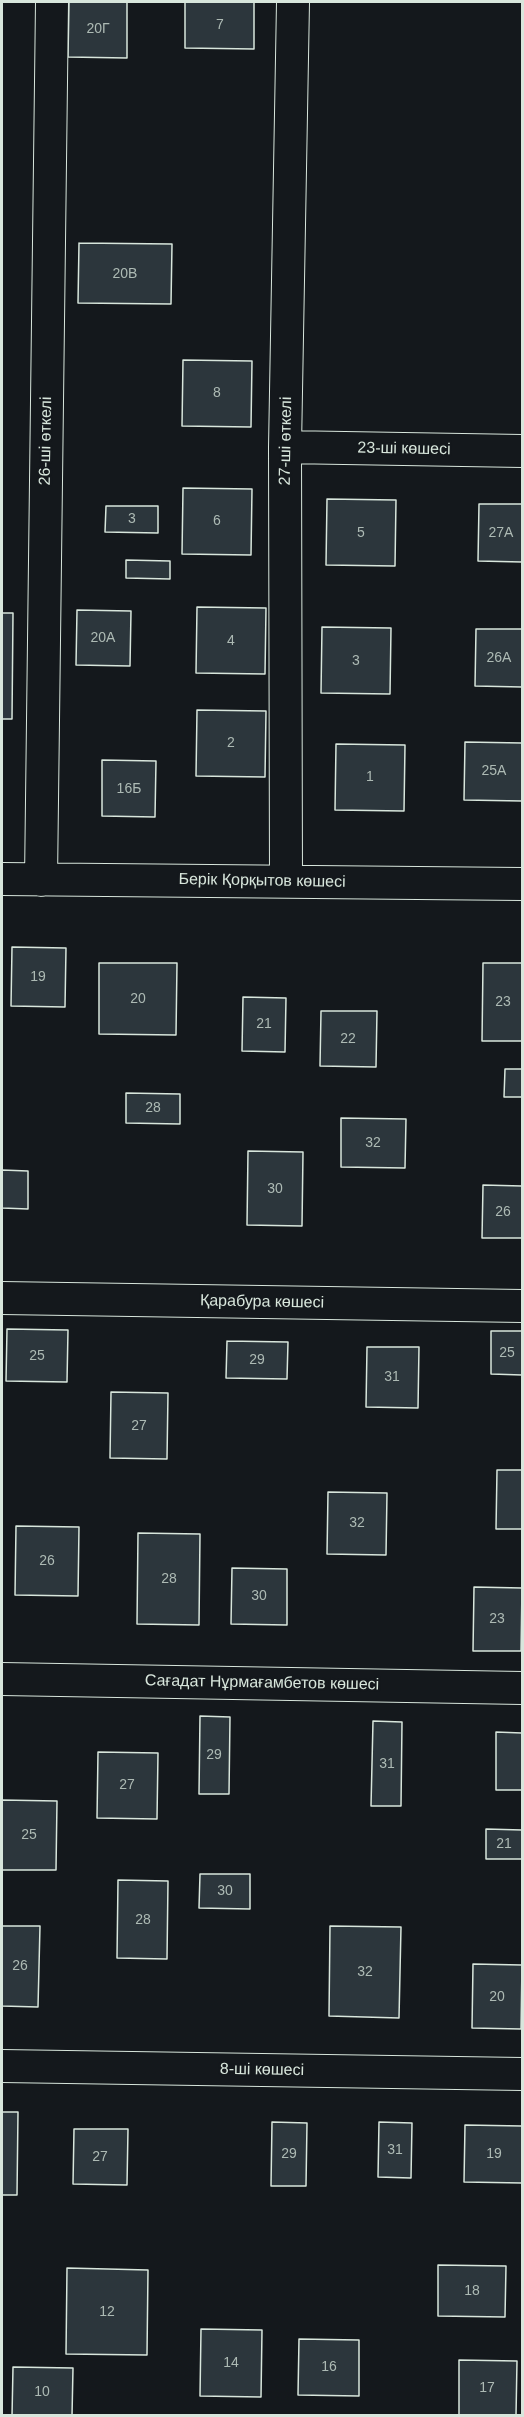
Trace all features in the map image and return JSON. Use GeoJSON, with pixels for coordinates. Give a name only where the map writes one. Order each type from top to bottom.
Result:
{"type":"FeatureCollection","features":[{"type":"Feature","properties":{"kind":"street","name":"26-ші өткелі"},"geometry":{"type":"LineString","coordinates":[[41,880],[52,2]]}},
{"type":"Feature","properties":{"kind":"street","name":"27-ші өткелі"},"geometry":{"type":"LineString","coordinates":[[286,881],[285,447],[293,2]]}},
{"type":"Feature","properties":{"kind":"street","name":"23-шi көшесi"},"geometry":{"type":"LineString","coordinates":[[285,447],[522,451]]}},
{"type":"Feature","properties":{"kind":"street","name":"Берік Қорқытов көшесі"},"geometry":{"type":"LineString","coordinates":[[2,879],[522,884]]}},
{"type":"Feature","properties":{"kind":"street","name":"Қарабура көшесі"},"geometry":{"type":"LineString","coordinates":[[2,1298],[522,1306]]}},
{"type":"Feature","properties":{"kind":"street","name":"Сағадат Нұрмағамбетов көшесі"},"geometry":{"type":"LineString","coordinates":[[2,1679],[522,1688]]}},
{"type":"Feature","properties":{"kind":"street","name":"8-шi көшесi"},"geometry":{"type":"LineString","coordinates":[[2,2066],[522,2073]]}},
{"type":"Feature","properties":{"kind":"building"},"geometry":{"type":"Polygon","coordinates":[[[69,2],[127,2],[127,58],[68,57],[69,2]]]}},
{"type":"Feature","properties":{"kind":"building"},"geometry":{"type":"Polygon","coordinates":[[[185,2],[254,2],[254,49],[185,48],[185,2]]]}},
{"type":"Feature","properties":{"kind":"building"},"geometry":{"type":"Polygon","coordinates":[[[79,243],[172,244],[171,304],[78,303],[79,243]]]}},
{"type":"Feature","properties":{"kind":"building"},"geometry":{"type":"Polygon","coordinates":[[[183,360],[252,361],[251,427],[182,426],[183,360]]]}},
{"type":"Feature","properties":{"kind":"building"},"geometry":{"type":"Polygon","coordinates":[[[183,488],[252,489],[251,555],[182,554],[183,488]]]}},
{"type":"Feature","properties":{"kind":"building"},"geometry":{"type":"Polygon","coordinates":[[[327,499],[396,500],[395,566],[326,565],[327,499]]]}},
{"type":"Feature","properties":{"kind":"building"},"geometry":{"type":"Polygon","coordinates":[[[479,504],[522,504],[522,562],[478,561],[479,504]]]}},
{"type":"Feature","properties":{"kind":"building"},"geometry":{"type":"Polygon","coordinates":[[[106,506],[158,506],[158,533],[105,532],[106,506]]]}},
{"type":"Feature","properties":{"kind":"building"},"geometry":{"type":"Polygon","coordinates":[[[126,560],[170,561],[170,579],[126,578],[126,560]]]}},
{"type":"Feature","properties":{"kind":"building"},"geometry":{"type":"Polygon","coordinates":[[[197,607],[266,608],[265,674],[196,673],[197,607]]]}},
{"type":"Feature","properties":{"kind":"building"},"geometry":{"type":"Polygon","coordinates":[[[77,610],[131,611],[130,666],[76,665],[77,610]]]}},
{"type":"Feature","properties":{"kind":"building"},"geometry":{"type":"Polygon","coordinates":[[[2,613],[13,613],[12,719],[2,719],[2,613]]]}},
{"type":"Feature","properties":{"kind":"building"},"geometry":{"type":"Polygon","coordinates":[[[322,627],[391,628],[390,694],[321,693],[322,627]]]}},
{"type":"Feature","properties":{"kind":"building"},"geometry":{"type":"Polygon","coordinates":[[[476,629],[522,629],[522,687],[475,686],[476,629]]]}},
{"type":"Feature","properties":{"kind":"building"},"geometry":{"type":"Polygon","coordinates":[[[197,710],[266,711],[265,777],[196,776],[197,710]]]}},
{"type":"Feature","properties":{"kind":"building"},"geometry":{"type":"Polygon","coordinates":[[[465,742],[522,743],[522,801],[464,800],[465,742]]]}},
{"type":"Feature","properties":{"kind":"building"},"geometry":{"type":"Polygon","coordinates":[[[336,744],[405,745],[404,811],[335,810],[336,744]]]}},
{"type":"Feature","properties":{"kind":"building"},"geometry":{"type":"Polygon","coordinates":[[[102,760],[156,761],[155,817],[102,816],[102,760]]]}},
{"type":"Feature","properties":{"kind":"building"},"geometry":{"type":"Polygon","coordinates":[[[12,947],[66,948],[65,1007],[11,1006],[12,947]]]}},
{"type":"Feature","properties":{"kind":"building"},"geometry":{"type":"Polygon","coordinates":[[[99,963],[177,963],[176,1035],[99,1034],[99,963]]]}},
{"type":"Feature","properties":{"kind":"building"},"geometry":{"type":"Polygon","coordinates":[[[483,963],[522,963],[522,1041],[482,1041],[483,963]]]}},
{"type":"Feature","properties":{"kind":"building"},"geometry":{"type":"Polygon","coordinates":[[[243,997],[286,998],[285,1052],[242,1051],[243,997]]]}},
{"type":"Feature","properties":{"kind":"building"},"geometry":{"type":"Polygon","coordinates":[[[321,1011],[377,1011],[376,1067],[320,1066],[321,1011]]]}},
{"type":"Feature","properties":{"kind":"building"},"geometry":{"type":"Polygon","coordinates":[[[505,1069],[522,1069],[522,1097],[504,1097],[505,1069]]]}},
{"type":"Feature","properties":{"kind":"building"},"geometry":{"type":"Polygon","coordinates":[[[126,1093],[180,1094],[180,1124],[126,1123],[126,1093]]]}},
{"type":"Feature","properties":{"kind":"building"},"geometry":{"type":"Polygon","coordinates":[[[341,1118],[406,1119],[405,1168],[341,1167],[341,1118]]]}},
{"type":"Feature","properties":{"kind":"building"},"geometry":{"type":"Polygon","coordinates":[[[248,1151],[303,1152],[302,1226],[247,1225],[248,1151]]]}},
{"type":"Feature","properties":{"kind":"building"},"geometry":{"type":"Polygon","coordinates":[[[2,1170],[28,1171],[28,1209],[2,1208],[2,1170]]]}},
{"type":"Feature","properties":{"kind":"building"},"geometry":{"type":"Polygon","coordinates":[[[483,1185],[522,1186],[522,1238],[482,1238],[483,1185]]]}},
{"type":"Feature","properties":{"kind":"building"},"geometry":{"type":"Polygon","coordinates":[[[7,1329],[68,1330],[67,1382],[6,1381],[7,1329]]]}},
{"type":"Feature","properties":{"kind":"building"},"geometry":{"type":"Polygon","coordinates":[[[491,1331],[522,1331],[522,1375],[491,1374],[491,1331]]]}},
{"type":"Feature","properties":{"kind":"building"},"geometry":{"type":"Polygon","coordinates":[[[227,1341],[288,1342],[287,1379],[226,1378],[227,1341]]]}},
{"type":"Feature","properties":{"kind":"building"},"geometry":{"type":"Polygon","coordinates":[[[367,1347],[419,1347],[418,1408],[366,1407],[367,1347]]]}},
{"type":"Feature","properties":{"kind":"building"},"geometry":{"type":"Polygon","coordinates":[[[111,1392],[168,1393],[167,1459],[110,1458],[111,1392]]]}},
{"type":"Feature","properties":{"kind":"building"},"geometry":{"type":"Polygon","coordinates":[[[497,1470],[522,1470],[522,1529],[496,1529],[497,1470]]]}},
{"type":"Feature","properties":{"kind":"building"},"geometry":{"type":"Polygon","coordinates":[[[328,1492],[387,1493],[386,1555],[327,1554],[328,1492]]]}},
{"type":"Feature","properties":{"kind":"building"},"geometry":{"type":"Polygon","coordinates":[[[16,1526],[79,1527],[78,1596],[15,1595],[16,1526]]]}},
{"type":"Feature","properties":{"kind":"building"},"geometry":{"type":"Polygon","coordinates":[[[138,1533],[200,1534],[199,1625],[137,1624],[138,1533]]]}},
{"type":"Feature","properties":{"kind":"building"},"geometry":{"type":"Polygon","coordinates":[[[232,1568],[287,1569],[287,1625],[231,1624],[232,1568]]]}},
{"type":"Feature","properties":{"kind":"building"},"geometry":{"type":"Polygon","coordinates":[[[474,1587],[522,1588],[521,1651],[473,1651],[474,1587]]]}},
{"type":"Feature","properties":{"kind":"building"},"geometry":{"type":"Polygon","coordinates":[[[200,1716],[230,1717],[229,1794],[199,1794],[200,1716]]]}},
{"type":"Feature","properties":{"kind":"building"},"geometry":{"type":"Polygon","coordinates":[[[373,1721],[402,1722],[401,1806],[371,1806],[373,1721]]]}},
{"type":"Feature","properties":{"kind":"building"},"geometry":{"type":"Polygon","coordinates":[[[496,1732],[522,1733],[522,1790],[496,1790],[496,1732]]]}},
{"type":"Feature","properties":{"kind":"building"},"geometry":{"type":"Polygon","coordinates":[[[98,1752],[158,1753],[157,1819],[97,1818],[98,1752]]]}},
{"type":"Feature","properties":{"kind":"building"},"geometry":{"type":"Polygon","coordinates":[[[2,1800],[57,1801],[56,1870],[2,1870],[2,1800]]]}},
{"type":"Feature","properties":{"kind":"building"},"geometry":{"type":"Polygon","coordinates":[[[486,1829],[522,1830],[522,1859],[486,1859],[486,1829]]]}},
{"type":"Feature","properties":{"kind":"building"},"geometry":{"type":"Polygon","coordinates":[[[200,1874],[250,1874],[250,1909],[199,1908],[200,1874]]]}},
{"type":"Feature","properties":{"kind":"building"},"geometry":{"type":"Polygon","coordinates":[[[118,1880],[168,1881],[167,1959],[117,1958],[118,1880]]]}},
{"type":"Feature","properties":{"kind":"building"},"geometry":{"type":"Polygon","coordinates":[[[2,1926],[40,1926],[38,2007],[2,2006],[2,1926]]]}},
{"type":"Feature","properties":{"kind":"building"},"geometry":{"type":"Polygon","coordinates":[[[330,1926],[401,1927],[399,2018],[329,2016],[330,1926]]]}},
{"type":"Feature","properties":{"kind":"building"},"geometry":{"type":"Polygon","coordinates":[[[473,1964],[522,1965],[521,2029],[472,2028],[473,1964]]]}},
{"type":"Feature","properties":{"kind":"building"},"geometry":{"type":"Polygon","coordinates":[[[2,2112],[18,2112],[17,2195],[2,2195],[2,2112]]]}},
{"type":"Feature","properties":{"kind":"building"},"geometry":{"type":"Polygon","coordinates":[[[272,2122],[307,2123],[306,2186],[271,2186],[272,2122]]]}},
{"type":"Feature","properties":{"kind":"building"},"geometry":{"type":"Polygon","coordinates":[[[379,2122],[412,2123],[411,2178],[378,2177],[379,2122]]]}},
{"type":"Feature","properties":{"kind":"building"},"geometry":{"type":"Polygon","coordinates":[[[465,2125],[522,2126],[522,2183],[464,2182],[465,2125]]]}},
{"type":"Feature","properties":{"kind":"building"},"geometry":{"type":"Polygon","coordinates":[[[74,2129],[128,2129],[127,2185],[73,2184],[74,2129]]]}},
{"type":"Feature","properties":{"kind":"building"},"geometry":{"type":"Polygon","coordinates":[[[438,2265],[506,2266],[505,2317],[438,2316],[438,2265]]]}},
{"type":"Feature","properties":{"kind":"building"},"geometry":{"type":"Polygon","coordinates":[[[67,2268],[148,2270],[147,2355],[66,2354],[67,2268]]]}},
{"type":"Feature","properties":{"kind":"building"},"geometry":{"type":"Polygon","coordinates":[[[201,2329],[262,2330],[261,2397],[200,2396],[201,2329]]]}},
{"type":"Feature","properties":{"kind":"building"},"geometry":{"type":"Polygon","coordinates":[[[299,2339],[359,2340],[359,2396],[298,2395],[299,2339]]]}},
{"type":"Feature","properties":{"kind":"building"},"geometry":{"type":"Polygon","coordinates":[[[459,2360],[517,2361],[516,2416],[459,2416],[459,2360]]]}},
{"type":"Feature","properties":{"kind":"building"},"geometry":{"type":"Polygon","coordinates":[[[13,2367],[73,2368],[72,2416],[12,2416],[13,2367]]]}}]}
